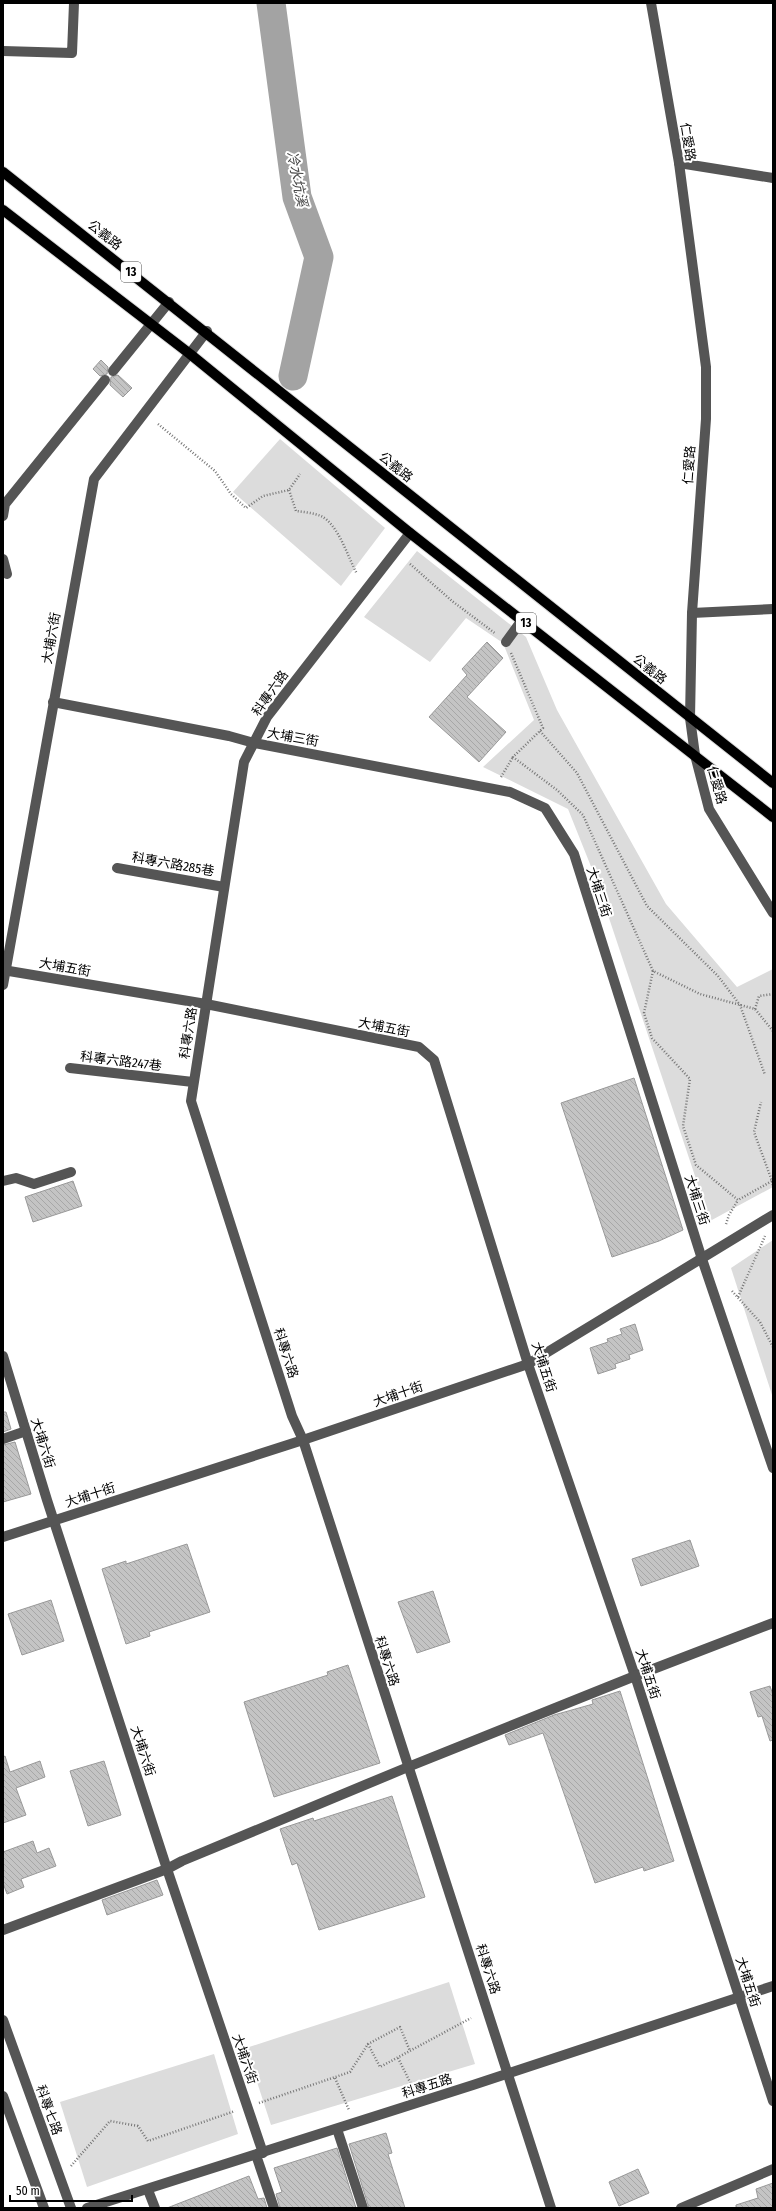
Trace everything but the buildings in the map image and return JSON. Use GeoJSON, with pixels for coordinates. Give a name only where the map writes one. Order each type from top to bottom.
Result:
{"type":"FeatureCollection","features":[{"type":"Feature","properties":{"kind":"main road","name":"公義路"},"geometry":{"type":"LineString","coordinates":[[3,172],[259,373],[773,783]]}},
{"type":"Feature","properties":{"kind":"main road","name":"13"},"geometry":{"type":"LineString","coordinates":[[3,210],[190,354],[410,533],[773,817]]}},
{"type":"Feature","properties":{"kind":"street"},"geometry":{"type":"LineString","coordinates":[[3,51],[72,53],[74,3]]}},
{"type":"Feature","properties":{"kind":"street","name":"仁愛路"},"geometry":{"type":"LineString","coordinates":[[652,3],[679,163],[706,367],[706,419],[692,613],[690,718],[695,755],[708,809],[773,913]]}},
{"type":"Feature","properties":{"kind":"street"},"geometry":{"type":"LineString","coordinates":[[679,163],[773,178]]}},
{"type":"Feature","properties":{"kind":"street"},"geometry":{"type":"LineString","coordinates":[[113,371],[168,302]]}},
{"type":"Feature","properties":{"kind":"street","name":"大埔六街"},"geometry":{"type":"LineString","coordinates":[[3,985],[4,969],[94,479],[206,331]]}},
{"type":"Feature","properties":{"kind":"street"},"geometry":{"type":"LineString","coordinates":[[3,516],[5,504],[105,380]]}},
{"type":"Feature","properties":{"kind":"street","name":"科專六路"},"geometry":{"type":"LineString","coordinates":[[410,533],[267,717],[244,762],[191,1101],[292,1416],[303,1440],[551,2208]]}},
{"type":"Feature","properties":{"kind":"street"},"geometry":{"type":"LineString","coordinates":[[3,559],[7,574]]}},
{"type":"Feature","properties":{"kind":"street"},"geometry":{"type":"LineString","coordinates":[[692,613],[773,610]]}},
{"type":"Feature","properties":{"kind":"street"},"geometry":{"type":"LineString","coordinates":[[506,642],[522,620]]}},
{"type":"Feature","properties":{"kind":"street","name":"大埔三街"},"geometry":{"type":"LineString","coordinates":[[53,702],[229,736],[254,744],[510,792],[545,808],[574,854],[702,1259],[773,1468]]}},
{"type":"Feature","properties":{"kind":"street","name":"科專六路285巷"},"geometry":{"type":"LineString","coordinates":[[117,868],[224,887]]}},
{"type":"Feature","properties":{"kind":"street","name":"大埔五街"},"geometry":{"type":"LineString","coordinates":[[4,969],[206,1004],[419,1047],[434,1060],[528,1364],[635,1676],[773,2101]]}},
{"type":"Feature","properties":{"kind":"street","name":"科專六路247巷"},"geometry":{"type":"LineString","coordinates":[[70,1068],[193,1082]]}},
{"type":"Feature","properties":{"kind":"street"},"geometry":{"type":"LineString","coordinates":[[3,1181],[16,1178],[34,1184],[71,1172]]}},
{"type":"Feature","properties":{"kind":"street","name":"大埔十街"},"geometry":{"type":"LineString","coordinates":[[3,1537],[303,1440],[528,1364],[773,1215]]}},
{"type":"Feature","properties":{"kind":"street","name":"大埔六街"},"geometry":{"type":"LineString","coordinates":[[3,1356],[54,1520],[260,2154],[274,2208]]}},
{"type":"Feature","properties":{"kind":"street"},"geometry":{"type":"LineString","coordinates":[[3,1439],[26,1431]]}},
{"type":"Feature","properties":{"kind":"street"},"geometry":{"type":"LineString","coordinates":[[3,1930],[167,1869],[182,1861],[408,1767],[635,1676],[773,1624]]}},
{"type":"Feature","properties":{"kind":"street","name":"科專五路"},"geometry":{"type":"LineString","coordinates":[[87,2208],[260,2154],[773,1986]]}},
{"type":"Feature","properties":{"kind":"street","name":"科專七路"},"geometry":{"type":"LineString","coordinates":[[4,2026],[71,2208]]}},
{"type":"Feature","properties":{"kind":"street"},"geometry":{"type":"LineString","coordinates":[[3,2096],[44,2208]]}},
{"type":"Feature","properties":{"kind":"street"},"geometry":{"type":"LineString","coordinates":[[337,2129],[362,2208]]}},
{"type":"Feature","properties":{"kind":"street"},"geometry":{"type":"LineString","coordinates":[[681,2208],[773,2169]]}},
{"type":"Feature","properties":{"kind":"street"},"geometry":{"type":"LineString","coordinates":[[148,2190],[155,2208]]}},
{"type":"Feature","properties":{"kind":"path"},"geometry":{"type":"LineString","coordinates":[[158,424],[215,471],[231,494],[246,508],[263,496],[289,490],[300,474]]}},
{"type":"Feature","properties":{"kind":"path"},"geometry":{"type":"LineString","coordinates":[[289,490],[296,510],[322,516],[341,536],[346,554],[357,574]]}},
{"type":"Feature","properties":{"kind":"path"},"geometry":{"type":"LineString","coordinates":[[410,564],[452,601],[506,642],[543,728],[513,757],[496,789]]}},
{"type":"Feature","properties":{"kind":"path"},"geometry":{"type":"LineString","coordinates":[[540,731],[577,773],[647,906],[718,976],[740,1005],[766,1075]]}},
{"type":"Feature","properties":{"kind":"path"},"geometry":{"type":"LineString","coordinates":[[513,757],[557,790],[583,815],[653,972],[644,1013],[652,1038],[690,1079],[683,1126],[696,1165],[738,1200]]}},
{"type":"Feature","properties":{"kind":"path"},"geometry":{"type":"LineString","coordinates":[[653,972],[700,994],[755,1009],[773,1031]]}},
{"type":"Feature","properties":{"kind":"path"},"geometry":{"type":"LineString","coordinates":[[755,1009],[759,996],[773,994]]}},
{"type":"Feature","properties":{"kind":"path"},"geometry":{"type":"LineString","coordinates":[[761,1102],[754,1132],[773,1186]]}},
{"type":"Feature","properties":{"kind":"path"},"geometry":{"type":"LineString","coordinates":[[726,1224],[729,1215],[738,1200],[772,1182]]}},
{"type":"Feature","properties":{"kind":"path"},"geometry":{"type":"LineString","coordinates":[[738,1297],[742,1285],[766,1235]]}},
{"type":"Feature","properties":{"kind":"path"},"geometry":{"type":"LineString","coordinates":[[732,1291],[760,1322],[773,1346]]}},
{"type":"Feature","properties":{"kind":"path"},"geometry":{"type":"LineString","coordinates":[[368,2044],[380,2067],[471,2018]]}},
{"type":"Feature","properties":{"kind":"path"},"geometry":{"type":"LineString","coordinates":[[260,2103],[350,2072],[368,2044],[400,2027],[410,2051]]}},
{"type":"Feature","properties":{"kind":"path"},"geometry":{"type":"LineString","coordinates":[[398,2058],[413,2088]]}},
{"type":"Feature","properties":{"kind":"path"},"geometry":{"type":"LineString","coordinates":[[335,2078],[349,2110]]}},
{"type":"Feature","properties":{"kind":"path"},"geometry":{"type":"LineString","coordinates":[[71,2166],[110,2121],[138,2126],[148,2141],[236,2111]]}},
{"type":"Feature","properties":{"kind":"shaded area"},"geometry":{"type":"Polygon","coordinates":[[[280,439],[385,528],[341,586],[233,492],[280,439]]]}},
{"type":"Feature","properties":{"kind":"shaded area"},"geometry":{"type":"Polygon","coordinates":[[[417,551],[526,637],[557,710],[666,904],[737,987],[773,969],[773,1187],[710,1221],[596,879],[568,809],[483,767],[534,720],[503,643],[466,618],[430,662],[364,617],[417,551]]]}},
{"type":"Feature","properties":{"kind":"shaded area"},"geometry":{"type":"Polygon","coordinates":[[[773,1240],[773,1398],[731,1268],[773,1240]]]}},
{"type":"Feature","properties":{"kind":"shaded area"},"geometry":{"type":"Polygon","coordinates":[[[449,1982],[475,2064],[271,2125],[246,2048],[449,1982]]]}},
{"type":"Feature","properties":{"kind":"shaded area"},"geometry":{"type":"Polygon","coordinates":[[[214,2054],[238,2134],[87,2187],[60,2102],[214,2054]]]}},
{"type":"Feature","properties":{"kind":"waterway","name":"冷水坑溪"},"geometry":{"type":"LineString","coordinates":[[271,3],[297,197],[319,257],[293,376]]}}]}
